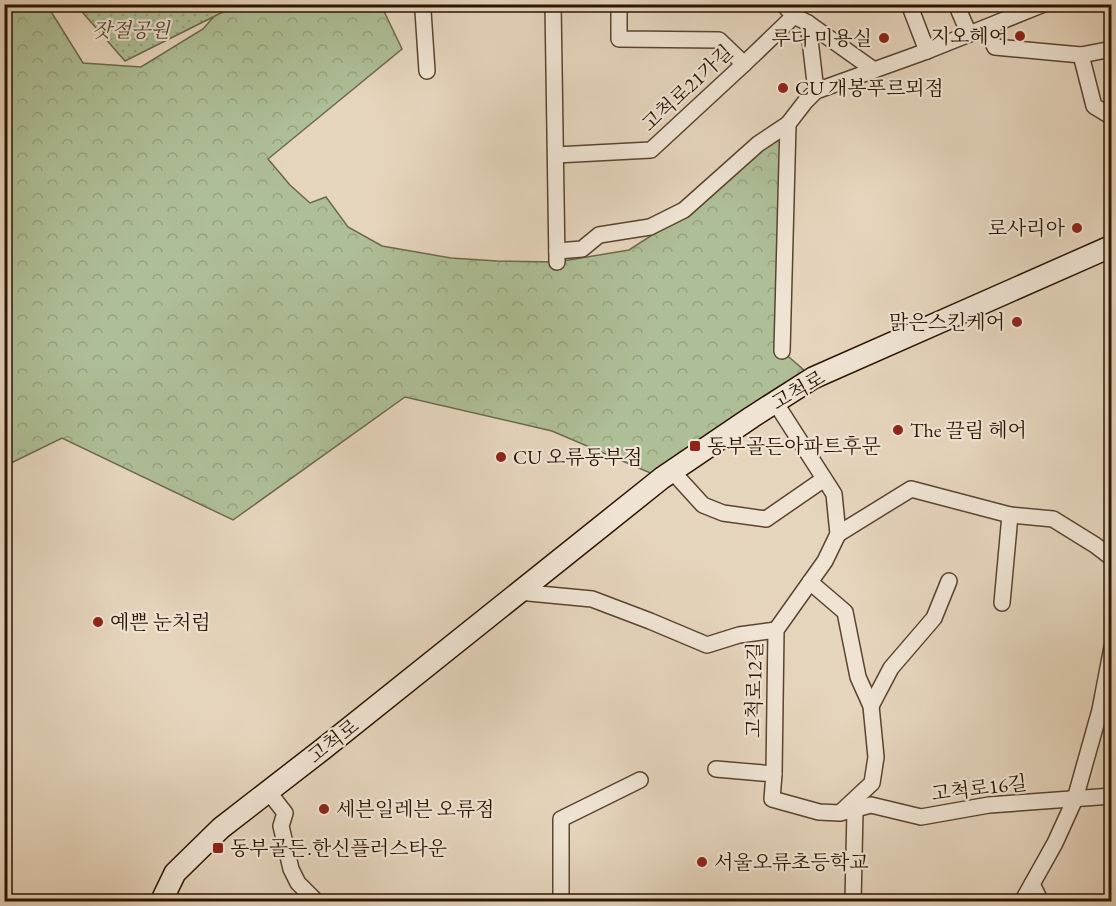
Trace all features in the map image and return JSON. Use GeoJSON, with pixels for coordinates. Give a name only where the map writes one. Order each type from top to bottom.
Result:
{"type":"FeatureCollection","features":[{"type":"Feature","properties":{"kind":"main road","name":"고척로"},"geometry":{"type":"LineString","coordinates":[[161,902],[175,873],[221,828],[672,471],[813,378],[1112,246]]}},
{"type":"Feature","properties":{"kind":"street"},"geometry":{"type":"LineString","coordinates":[[426,4],[423,11],[427,71]]}},
{"type":"Feature","properties":{"kind":"street"},"geometry":{"type":"LineString","coordinates":[[554,4],[557,257],[582,249],[599,235],[650,227],[684,210],[758,144],[788,124],[816,91],[927,51],[1028,8],[1044,4]]}},
{"type":"Feature","properties":{"kind":"street"},"geometry":{"type":"LineString","coordinates":[[619,4],[620,39],[719,40],[744,64]]}},
{"type":"Feature","properties":{"kind":"street"},"geometry":{"type":"LineString","coordinates":[[909,4],[927,51]]}},
{"type":"Feature","properties":{"kind":"street"},"geometry":{"type":"LineString","coordinates":[[956,4],[969,34]]}},
{"type":"Feature","properties":{"kind":"street"},"geometry":{"type":"LineString","coordinates":[[788,10],[874,70]]}},
{"type":"Feature","properties":{"kind":"street","name":"고척로21가길"},"geometry":{"type":"LineString","coordinates":[[556,154],[651,150],[744,64],[788,10]]}},
{"type":"Feature","properties":{"kind":"street"},"geometry":{"type":"LineString","coordinates":[[808,23],[816,91]]}},
{"type":"Feature","properties":{"kind":"street"},"geometry":{"type":"LineString","coordinates":[[985,28],[995,47],[1081,55],[1112,49]]}},
{"type":"Feature","properties":{"kind":"street"},"geometry":{"type":"LineString","coordinates":[[1081,55],[1094,106],[1112,117]]}},
{"type":"Feature","properties":{"kind":"street"},"geometry":{"type":"LineString","coordinates":[[782,351],[788,124]]}},
{"type":"Feature","properties":{"kind":"street"},"geometry":{"type":"LineString","coordinates":[[775,402],[834,495],[838,534],[911,489],[1010,515],[1053,519],[1112,558]]}},
{"type":"Feature","properties":{"kind":"street"},"geometry":{"type":"LineString","coordinates":[[672,471],[703,505],[723,513],[766,519],[824,479]]}},
{"type":"Feature","properties":{"kind":"street"},"geometry":{"type":"LineString","coordinates":[[1002,603],[1010,515]]}},
{"type":"Feature","properties":{"kind":"street","name":"고척로12길"},"geometry":{"type":"LineString","coordinates":[[838,534],[825,561],[776,630],[772,799],[819,812],[840,813],[855,810]]}},
{"type":"Feature","properties":{"kind":"street"},"geometry":{"type":"LineString","coordinates":[[871,706],[891,669],[934,618],[949,581]]}},
{"type":"Feature","properties":{"kind":"street"},"geometry":{"type":"LineString","coordinates":[[810,582],[845,612],[858,677],[871,706],[876,757],[872,783],[840,813]]}},
{"type":"Feature","properties":{"kind":"street"},"geometry":{"type":"LineString","coordinates":[[518,592],[591,599],[707,645],[739,635],[776,630]]}},
{"type":"Feature","properties":{"kind":"street"},"geometry":{"type":"LineString","coordinates":[[1022,902],[1055,843],[1075,799],[1100,710],[1112,647]]}},
{"type":"Feature","properties":{"kind":"street"},"geometry":{"type":"LineString","coordinates":[[716,769],[774,774]]}},
{"type":"Feature","properties":{"kind":"street"},"geometry":{"type":"LineString","coordinates":[[561,902],[561,819],[640,780]]}},
{"type":"Feature","properties":{"kind":"street"},"geometry":{"type":"LineString","coordinates":[[268,791],[285,813],[281,826],[291,869],[298,883],[317,902]]}},
{"type":"Feature","properties":{"kind":"street","name":"고척로16길"},"geometry":{"type":"LineString","coordinates":[[855,810],[871,805],[921,817],[989,805],[1112,796]]}},
{"type":"Feature","properties":{"kind":"street"},"geometry":{"type":"LineString","coordinates":[[853,902],[855,810]]}},
{"type":"Feature","properties":{"kind":"street"},"geometry":{"type":"LineString","coordinates":[[1032,884],[1041,902]]}},
{"type":"Feature","properties":{"kind":"green space"},"geometry":{"type":"Polygon","coordinates":[[[5,5],[47,5],[83,63],[141,67],[203,29],[224,5],[381,5],[402,49],[268,159],[290,185],[310,203],[326,197],[348,227],[382,246],[451,258],[557,262],[629,250],[705,201],[788,124],[782,351],[813,378],[662,478],[552,431],[405,397],[233,520],[62,438],[5,466],[5,5]]]}},
{"type":"Feature","properties":{"kind":"green space","name":"잣절공원"},"geometry":{"type":"Polygon","coordinates":[[[76,5],[237,5],[125,61],[76,5]]]}},
{"type":"Feature","properties":{"kind":"place","name":"지오헤어"},"geometry":{"type":"Point","coordinates":[1020,36]}},
{"type":"Feature","properties":{"kind":"place","name":"루다 미용실"},"geometry":{"type":"Point","coordinates":[884,38]}},
{"type":"Feature","properties":{"kind":"place","name":"CU 개봉푸르뫼점"},"geometry":{"type":"Point","coordinates":[783,88]}},
{"type":"Feature","properties":{"kind":"place","name":"로사리아"},"geometry":{"type":"Point","coordinates":[1077,228]}},
{"type":"Feature","properties":{"kind":"place","name":"맑은스킨케어"},"geometry":{"type":"Point","coordinates":[1017,322]}},
{"type":"Feature","properties":{"kind":"place","name":"The 끌림 헤어"},"geometry":{"type":"Point","coordinates":[898,430]}},
{"type":"Feature","properties":{"kind":"place","name":"동부골든아파트후문"},"geometry":{"type":"Point","coordinates":[695,446]}},
{"type":"Feature","properties":{"kind":"place","name":"CU 오류동부점"},"geometry":{"type":"Point","coordinates":[501,457]}},
{"type":"Feature","properties":{"kind":"place","name":"예쁜 눈처럼"},"geometry":{"type":"Point","coordinates":[98,622]}},
{"type":"Feature","properties":{"kind":"place","name":"세븐일레븐 오류점"},"geometry":{"type":"Point","coordinates":[324,809]}},
{"type":"Feature","properties":{"kind":"place","name":"동부골든.한신플러스타운"},"geometry":{"type":"Point","coordinates":[218,848]}},
{"type":"Feature","properties":{"kind":"place","name":"서울오류초등학교"},"geometry":{"type":"Point","coordinates":[702,862]}}]}
